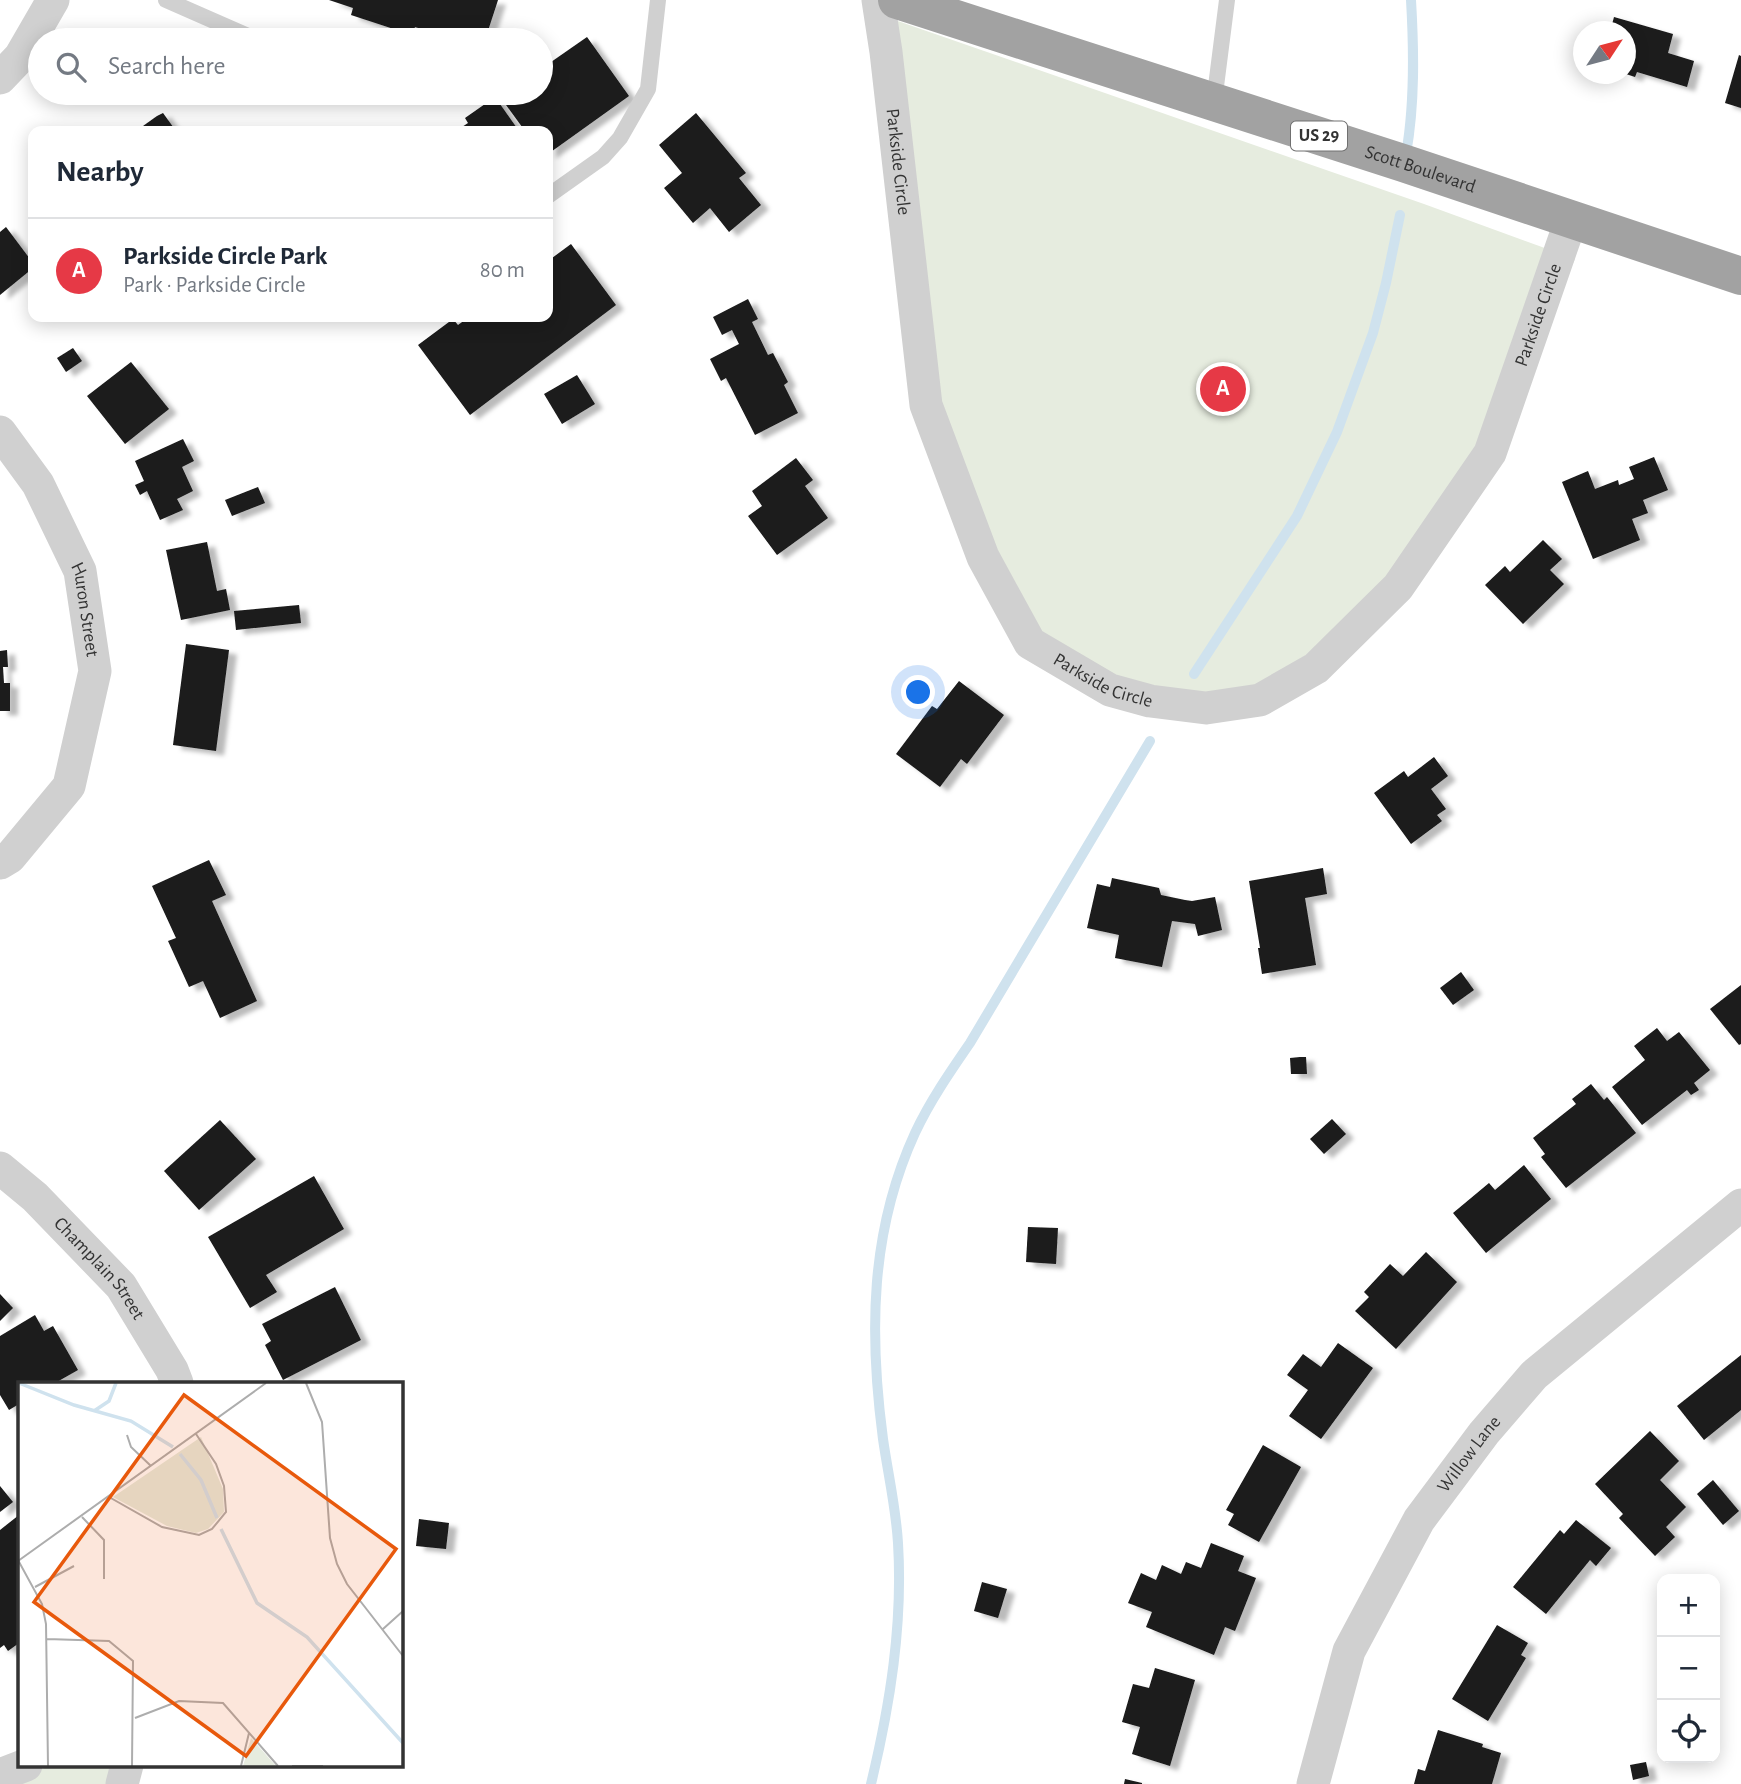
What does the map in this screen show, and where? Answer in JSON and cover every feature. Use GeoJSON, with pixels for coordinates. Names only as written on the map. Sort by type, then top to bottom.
{"type":"FeatureCollection","features":[{"type":"Feature","properties":{"kind":"highway","name":"Scott Boulevard"},"geometry":{"type":"LineString","coordinates":[[897,0],[1741,275]]}},
{"type":"Feature","properties":{"kind":"street"},"geometry":{"type":"LineString","coordinates":[[37,28],[54,0]]}},
{"type":"Feature","properties":{"kind":"street","name":"Parkside Circle"},"geometry":{"type":"LineString","coordinates":[[877,0],[886,52],[926,405],[983,557],[1030,643],[1110,690],[1150,701],[1206,708],[1260,700],[1315,668],[1398,587],[1490,453],[1571,220]]}},
{"type":"Feature","properties":{"kind":"street"},"geometry":{"type":"LineString","coordinates":[[0,78],[20,57],[28,44]]}},
{"type":"Feature","properties":{"kind":"street","name":"Huron Street"},"geometry":{"type":"LineString","coordinates":[[0,432],[38,484],[80,571],[95,671],[69,786],[10,856],[0,863]]}},
{"type":"Feature","properties":{"kind":"street","name":"Champlain Street"},"geometry":{"type":"LineString","coordinates":[[0,1168],[35,1197],[121,1286],[177,1382]]}},
{"type":"Feature","properties":{"kind":"street","name":"Willow Lane"},"geometry":{"type":"LineString","coordinates":[[1313,1784],[1349,1651],[1419,1520],[1485,1433],[1534,1376],[1741,1205]]}},
{"type":"Feature","properties":{"kind":"street"},"geometry":{"type":"LineString","coordinates":[[0,1775],[23,1766]]}},
{"type":"Feature","properties":{"kind":"street"},"geometry":{"type":"LineString","coordinates":[[122,1784],[127,1766]]}},
{"type":"Feature","properties":{"kind":"lane"},"geometry":{"type":"LineString","coordinates":[[166,0],[230,28]]}},
{"type":"Feature","properties":{"kind":"lane"},"geometry":{"type":"LineString","coordinates":[[553,192],[603,157],[626,128],[648,89],[658,0]]}},
{"type":"Feature","properties":{"kind":"lane"},"geometry":{"type":"LineString","coordinates":[[1214,102],[1227,0]]}},
{"type":"Feature","properties":{"kind":"shaded area"},"geometry":{"type":"Polygon","coordinates":[[[892,19],[1575,259],[1536,344],[1470,456],[1379,590],[1316,649],[1253,688],[1191,697],[1119,677],[1055,647],[1029,619],[991,548],[948,434],[924,336],[892,19]]]}},
{"type":"Feature","properties":{"kind":"shaded area"},"geometry":{"type":"Polygon","coordinates":[[[50,1766],[112,1766],[109,1784],[5,1784],[50,1766]]]}},
{"type":"Feature","properties":{"kind":"building"},"geometry":{"type":"Polygon","coordinates":[[[329,0],[498,0],[489,28],[391,28],[351,15],[353,8],[329,0]]]}},
{"type":"Feature","properties":{"kind":"building"},"geometry":{"type":"Polygon","coordinates":[[[1636,23],[1673,34],[1668,53],[1694,61],[1687,87],[1637,72],[1636,74],[1636,23]]]}},
{"type":"Feature","properties":{"kind":"building"},"geometry":{"type":"Polygon","coordinates":[[[587,37],[629,96],[553,150],[553,126],[521,126],[506,105],[553,105],[553,61],[587,37]]]}},
{"type":"Feature","properties":{"kind":"building"},"geometry":{"type":"Polygon","coordinates":[[[1739,55],[1741,56],[1741,108],[1725,103],[1739,55]]]}},
{"type":"Feature","properties":{"kind":"building"},"geometry":{"type":"Polygon","coordinates":[[[484,105],[501,105],[515,126],[464,126],[468,123],[465,118],[484,105]]]}},
{"type":"Feature","properties":{"kind":"building"},"geometry":{"type":"Polygon","coordinates":[[[163,113],[172,126],[143,126],[163,113]]]}},
{"type":"Feature","properties":{"kind":"building"},"geometry":{"type":"Polygon","coordinates":[[[696,113],[746,173],[739,178],[761,205],[729,232],[710,208],[693,223],[664,188],[682,173],[659,145],[696,113]]]}},
{"type":"Feature","properties":{"kind":"building"},"geometry":{"type":"Polygon","coordinates":[[[6,227],[28,256],[28,272],[0,295],[0,232],[6,227]]]}},
{"type":"Feature","properties":{"kind":"building"},"geometry":{"type":"Polygon","coordinates":[[[571,244],[616,305],[470,415],[418,345],[449,322],[458,325],[462,322],[553,322],[553,257],[571,244]]]}},
{"type":"Feature","properties":{"kind":"building"},"geometry":{"type":"Polygon","coordinates":[[[748,299],[758,319],[752,322],[768,355],[773,353],[788,382],[784,385],[798,413],[755,435],[726,378],[721,381],[710,359],[739,344],[732,330],[722,335],[713,317],[748,299]]]}},
{"type":"Feature","properties":{"kind":"building"},"geometry":{"type":"Polygon","coordinates":[[[73,348],[82,361],[66,372],[57,358],[73,348]]]}},
{"type":"Feature","properties":{"kind":"building"},"geometry":{"type":"Polygon","coordinates":[[[131,362],[169,409],[125,444],[87,396],[131,362]]]}},
{"type":"Feature","properties":{"kind":"building"},"geometry":{"type":"Polygon","coordinates":[[[577,375],[595,404],[562,424],[544,394],[577,375]]]}},
{"type":"Feature","properties":{"kind":"building"},"geometry":{"type":"Polygon","coordinates":[[[183,439],[194,461],[182,467],[193,491],[177,499],[183,510],[160,520],[147,491],[140,495],[135,485],[144,481],[135,461],[183,439]]]}},
{"type":"Feature","properties":{"kind":"building"},"geometry":{"type":"Polygon","coordinates":[[[1654,457],[1668,490],[1643,500],[1648,513],[1632,519],[1640,540],[1593,559],[1562,482],[1588,471],[1595,489],[1618,480],[1619,485],[1634,479],[1629,467],[1654,457]]]}},
{"type":"Feature","properties":{"kind":"building"},"geometry":{"type":"Polygon","coordinates":[[[796,458],[813,480],[805,486],[828,518],[777,555],[748,516],[762,506],[752,491],[796,458]]]}},
{"type":"Feature","properties":{"kind":"building"},"geometry":{"type":"Polygon","coordinates":[[[258,487],[265,503],[232,516],[225,500],[258,487]]]}},
{"type":"Feature","properties":{"kind":"building"},"geometry":{"type":"Polygon","coordinates":[[[1543,540],[1562,559],[1550,570],[1564,584],[1523,624],[1485,585],[1505,566],[1510,572],[1543,540]]]}},
{"type":"Feature","properties":{"kind":"building"},"geometry":{"type":"Polygon","coordinates":[[[207,542],[217,591],[226,589],[230,610],[181,620],[166,550],[207,542]]]}},
{"type":"Feature","properties":{"kind":"building"},"geometry":{"type":"Polygon","coordinates":[[[299,605],[301,623],[236,630],[234,611],[299,605]]]}},
{"type":"Feature","properties":{"kind":"building"},"geometry":{"type":"Polygon","coordinates":[[[186,644],[229,650],[216,751],[173,745],[186,644]]]}},
{"type":"Feature","properties":{"kind":"building"},"geometry":{"type":"Polygon","coordinates":[[[7,650],[8,667],[3,667],[4,683],[10,683],[10,711],[0,711],[0,651],[7,650]]]}},
{"type":"Feature","properties":{"kind":"building"},"geometry":{"type":"Polygon","coordinates":[[[959,681],[1004,715],[967,764],[961,759],[940,787],[896,754],[932,706],[937,709],[959,681]]]}},
{"type":"Feature","properties":{"kind":"building"},"geometry":{"type":"Polygon","coordinates":[[[1434,757],[1448,776],[1431,789],[1446,809],[1437,815],[1442,821],[1411,844],[1374,793],[1404,771],[1408,777],[1434,757]]]}},
{"type":"Feature","properties":{"kind":"building"},"geometry":{"type":"Polygon","coordinates":[[[209,860],[226,895],[212,901],[257,1001],[220,1018],[203,981],[189,987],[168,941],[176,938],[152,886],[209,860]]]}},
{"type":"Feature","properties":{"kind":"building"},"geometry":{"type":"Polygon","coordinates":[[[1323,868],[1327,894],[1305,898],[1316,965],[1262,974],[1249,881],[1323,868]]]}},
{"type":"Feature","properties":{"kind":"building"},"geometry":{"type":"Polygon","coordinates":[[[1112,878],[1159,888],[1161,895],[1185,900],[1215,897],[1222,930],[1198,936],[1195,924],[1172,921],[1162,967],[1115,958],[1119,935],[1087,928],[1097,884],[1110,887],[1112,878]]]}},
{"type":"Feature","properties":{"kind":"building"},"geometry":{"type":"Polygon","coordinates":[[[1461,972],[1474,990],[1453,1005],[1440,988],[1461,972]]]}},
{"type":"Feature","properties":{"kind":"building"},"geometry":{"type":"Polygon","coordinates":[[[1741,985],[1741,1044],[1739,1045],[1710,1009],[1741,985]]]}},
{"type":"Feature","properties":{"kind":"building"},"geometry":{"type":"Polygon","coordinates":[[[1657,1028],[1667,1041],[1679,1032],[1710,1070],[1694,1083],[1699,1090],[1691,1095],[1687,1090],[1642,1125],[1612,1087],[1645,1060],[1634,1046],[1657,1028]]]}},
{"type":"Feature","properties":{"kind":"building"},"geometry":{"type":"Polygon","coordinates":[[[1306,1057],[1307,1074],[1291,1074],[1290,1058],[1306,1057]]]}},
{"type":"Feature","properties":{"kind":"building"},"geometry":{"type":"Polygon","coordinates":[[[1591,1084],[1604,1100],[1607,1097],[1636,1133],[1566,1188],[1541,1157],[1545,1154],[1533,1138],[1576,1104],[1572,1099],[1591,1084]]]}},
{"type":"Feature","properties":{"kind":"building"},"geometry":{"type":"Polygon","coordinates":[[[1332,1119],[1346,1134],[1324,1154],[1310,1139],[1332,1119]]]}},
{"type":"Feature","properties":{"kind":"building"},"geometry":{"type":"Polygon","coordinates":[[[220,1120],[256,1159],[199,1210],[164,1171],[220,1120]]]}},
{"type":"Feature","properties":{"kind":"building"},"geometry":{"type":"Polygon","coordinates":[[[1524,1165],[1551,1199],[1486,1253],[1453,1213],[1489,1183],[1495,1190],[1524,1165]]]}},
{"type":"Feature","properties":{"kind":"building"},"geometry":{"type":"Polygon","coordinates":[[[314,1176],[344,1229],[266,1275],[277,1292],[250,1308],[208,1237],[314,1176]]]}},
{"type":"Feature","properties":{"kind":"building"},"geometry":{"type":"Polygon","coordinates":[[[1028,1227],[1058,1228],[1056,1264],[1026,1262],[1028,1227]]]}},
{"type":"Feature","properties":{"kind":"building"},"geometry":{"type":"Polygon","coordinates":[[[1426,1252],[1457,1282],[1396,1349],[1355,1311],[1369,1297],[1364,1292],[1390,1264],[1403,1276],[1426,1252]]]}},
{"type":"Feature","properties":{"kind":"building"},"geometry":{"type":"Polygon","coordinates":[[[335,1287],[361,1340],[283,1380],[265,1345],[271,1341],[262,1324],[335,1287]]]}},
{"type":"Feature","properties":{"kind":"building"},"geometry":{"type":"Polygon","coordinates":[[[0,1294],[13,1308],[0,1321],[0,1294]]]}},
{"type":"Feature","properties":{"kind":"building"},"geometry":{"type":"Polygon","coordinates":[[[35,1315],[44,1331],[53,1326],[78,1370],[57,1382],[18,1382],[18,1405],[9,1410],[0,1395],[0,1336],[35,1315]]]}},
{"type":"Feature","properties":{"kind":"building"},"geometry":{"type":"Polygon","coordinates":[[[1338,1343],[1373,1368],[1321,1439],[1289,1416],[1308,1390],[1287,1375],[1303,1354],[1321,1367],[1338,1343]]]}},
{"type":"Feature","properties":{"kind":"building"},"geometry":{"type":"Polygon","coordinates":[[[1741,1355],[1741,1410],[1704,1440],[1677,1406],[1741,1355]]]}},
{"type":"Feature","properties":{"kind":"building"},"geometry":{"type":"Polygon","coordinates":[[[1650,1431],[1679,1461],[1660,1480],[1686,1507],[1666,1527],[1675,1537],[1655,1556],[1619,1518],[1623,1514],[1595,1484],[1650,1431]]]}},
{"type":"Feature","properties":{"kind":"building"},"geometry":{"type":"Polygon","coordinates":[[[1263,1445],[1301,1467],[1259,1542],[1228,1525],[1234,1514],[1226,1510],[1263,1445]]]}},
{"type":"Feature","properties":{"kind":"building"},"geometry":{"type":"Polygon","coordinates":[[[1713,1480],[1739,1511],[1723,1525],[1697,1494],[1713,1480]]]}},
{"type":"Feature","properties":{"kind":"building"},"geometry":{"type":"Polygon","coordinates":[[[0,1486],[13,1502],[0,1512],[0,1486]]]}},
{"type":"Feature","properties":{"kind":"building"},"geometry":{"type":"Polygon","coordinates":[[[18,1516],[18,1644],[8,1651],[4,1645],[0,1648],[0,1530],[18,1516]]]}},
{"type":"Feature","properties":{"kind":"building"},"geometry":{"type":"Polygon","coordinates":[[[419,1519],[449,1523],[446,1549],[416,1546],[419,1519]]]}},
{"type":"Feature","properties":{"kind":"building"},"geometry":{"type":"Polygon","coordinates":[[[1576,1520],[1611,1548],[1596,1566],[1590,1560],[1546,1614],[1513,1587],[1560,1530],[1564,1534],[1576,1520]]]}},
{"type":"Feature","properties":{"kind":"building"},"geometry":{"type":"Polygon","coordinates":[[[1211,1543],[1244,1556],[1238,1571],[1256,1578],[1235,1631],[1225,1627],[1214,1655],[1146,1627],[1152,1612],[1128,1603],[1141,1573],[1156,1580],[1162,1565],[1181,1574],[1186,1562],[1201,1568],[1211,1543]]]}},
{"type":"Feature","properties":{"kind":"building"},"geometry":{"type":"Polygon","coordinates":[[[982,1582],[1007,1589],[998,1618],[974,1611],[982,1582]]]}},
{"type":"Feature","properties":{"kind":"building"},"geometry":{"type":"Polygon","coordinates":[[[1497,1625],[1528,1643],[1521,1655],[1526,1658],[1488,1721],[1452,1699],[1497,1625]]]}},
{"type":"Feature","properties":{"kind":"building"},"geometry":{"type":"Polygon","coordinates":[[[1155,1668],[1195,1680],[1170,1766],[1132,1754],[1140,1727],[1122,1722],[1133,1684],[1149,1688],[1155,1668]]]}},
{"type":"Feature","properties":{"kind":"building"},"geometry":{"type":"Polygon","coordinates":[[[1438,1730],[1483,1744],[1482,1747],[1501,1753],[1492,1784],[1414,1784],[1418,1769],[1425,1771],[1438,1730]]]}},
{"type":"Feature","properties":{"kind":"building"},"geometry":{"type":"Polygon","coordinates":[[[1646,1762],[1649,1776],[1633,1780],[1630,1765],[1646,1762]]]}},
{"type":"Feature","properties":{"kind":"building"},"geometry":{"type":"Polygon","coordinates":[[[1125,1779],[1142,1783],[1142,1784],[1124,1784],[1125,1779]]]}},
{"type":"Feature","properties":{"kind":"waterway"},"geometry":{"type":"LineString","coordinates":[[1406,154],[1413,77],[1411,0]]}},
{"type":"Feature","properties":{"kind":"waterway"},"geometry":{"type":"LineString","coordinates":[[1194,674],[1297,516],[1337,432],[1373,333],[1400,215]]}},
{"type":"Feature","properties":{"kind":"waterway"},"geometry":{"type":"LineString","coordinates":[[871,1784],[894,1665],[899,1604],[897,1530],[883,1439],[875,1321],[881,1245],[889,1207],[900,1170],[927,1110],[970,1043],[1150,741]]}},
{"type":"Feature","properties":{"kind":"place","name":"Parkside Circle Park"},"geometry":{"type":"Point","coordinates":[1223,389]}}]}
